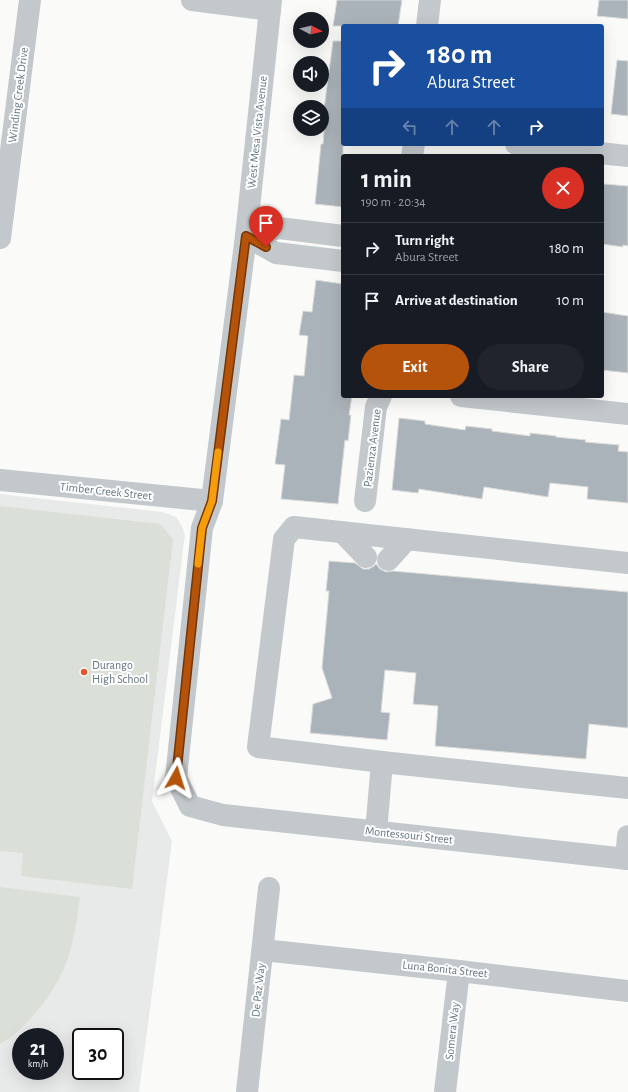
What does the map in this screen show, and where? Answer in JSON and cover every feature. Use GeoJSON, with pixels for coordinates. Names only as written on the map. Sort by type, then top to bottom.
{"type":"FeatureCollection","features":[{"type":"Feature","properties":{"kind":"street","name":"Winding Creek Drive"},"geometry":{"type":"LineString","coordinates":[[0,238],[30,0]]}},
{"type":"Feature","properties":{"kind":"street"},"geometry":{"type":"LineString","coordinates":[[192,0],[271,5]]}},
{"type":"Feature","properties":{"kind":"street"},"geometry":{"type":"LineString","coordinates":[[427,24],[430,0]]}},
{"type":"Feature","properties":{"kind":"street","name":"West Mesa Vista Avenue"},"geometry":{"type":"LineString","coordinates":[[190,806],[176,778],[202,528],[212,501],[246,236],[271,5]]}},
{"type":"Feature","properties":{"kind":"street"},"geometry":{"type":"LineString","coordinates":[[535,146],[628,156]]}},
{"type":"Feature","properties":{"kind":"street"},"geometry":{"type":"LineString","coordinates":[[246,236],[279,228],[341,236]]}},
{"type":"Feature","properties":{"kind":"street"},"geometry":{"type":"LineString","coordinates":[[246,236],[276,253],[341,261]]}},
{"type":"Feature","properties":{"kind":"street","name":"Pazienza Avenue"},"geometry":{"type":"LineString","coordinates":[[365,501],[376,407],[380,398]]}},
{"type":"Feature","properties":{"kind":"street"},"geometry":{"type":"LineString","coordinates":[[480,398],[628,414]]}},
{"type":"Feature","properties":{"kind":"street","name":"Timber Creek Street"},"geometry":{"type":"LineString","coordinates":[[0,480],[212,501]]}},
{"type":"Feature","properties":{"kind":"street"},"geometry":{"type":"LineString","coordinates":[[628,563],[294,527],[284,539],[258,747],[382,762],[628,788]]}},
{"type":"Feature","properties":{"kind":"street"},"geometry":{"type":"LineString","coordinates":[[342,532],[366,557]]}},
{"type":"Feature","properties":{"kind":"street"},"geometry":{"type":"LineString","coordinates":[[388,560],[407,539]]}},
{"type":"Feature","properties":{"kind":"street"},"geometry":{"type":"LineString","coordinates":[[376,832],[382,762]]}},
{"type":"Feature","properties":{"kind":"street","name":"Montessouri Street"},"geometry":{"type":"LineString","coordinates":[[190,806],[223,815],[627,859]]}},
{"type":"Feature","properties":{"kind":"street"},"geometry":{"type":"LineString","coordinates":[[627,859],[628,836]]}},
{"type":"Feature","properties":{"kind":"street","name":"De Paz Way"},"geometry":{"type":"LineString","coordinates":[[247,1092],[269,888]]}},
{"type":"Feature","properties":{"kind":"street","name":"Luna Bonita Street"},"geometry":{"type":"LineString","coordinates":[[262,950],[459,970],[628,991]]}},
{"type":"Feature","properties":{"kind":"street","name":"Somera Way"},"geometry":{"type":"LineString","coordinates":[[445,1092],[459,970]]}},
{"type":"Feature","properties":{"kind":"shaded area","name":"Durango High School"},"geometry":{"type":"Polygon","coordinates":[[[0,494],[162,512],[176,517],[185,536],[152,801],[172,841],[139,1092],[0,1092],[0,494]]]}},
{"type":"Feature","properties":{"kind":"shaded area"},"geometry":{"type":"Polygon","coordinates":[[[0,506],[160,524],[173,539],[132,889],[21,876],[23,853],[0,851],[0,506]]]}},
{"type":"Feature","properties":{"kind":"shaded area"},"geometry":{"type":"Polygon","coordinates":[[[0,887],[80,897],[71,948],[55,986],[34,1015],[21,1028],[12,1028],[12,1036],[0,1044],[0,887]]]}},
{"type":"Feature","properties":{"kind":"building"},"geometry":{"type":"Polygon","coordinates":[[[337,0],[402,0],[398,24],[341,24],[341,26],[333,26],[337,0]]]}},
{"type":"Feature","properties":{"kind":"building"},"geometry":{"type":"Polygon","coordinates":[[[599,0],[628,0],[628,19],[597,16],[599,0]]]}},
{"type":"Feature","properties":{"kind":"building"},"geometry":{"type":"Polygon","coordinates":[[[333,41],[341,41],[341,146],[343,146],[343,154],[341,154],[341,207],[315,204],[321,144],[323,144],[324,136],[329,136],[329,100],[325,100],[326,92],[329,92],[329,71],[333,41]]]}},
{"type":"Feature","properties":{"kind":"building"},"geometry":{"type":"Polygon","coordinates":[[[617,60],[628,61],[628,116],[611,114],[617,60]]]}},
{"type":"Feature","properties":{"kind":"building"},"geometry":{"type":"Polygon","coordinates":[[[604,184],[628,186],[628,246],[623,245],[623,247],[604,244],[604,184]]]}},
{"type":"Feature","properties":{"kind":"building"},"geometry":{"type":"Polygon","coordinates":[[[316,280],[341,284],[341,398],[352,398],[349,415],[351,415],[348,441],[345,440],[338,504],[281,499],[285,465],[275,464],[281,419],[289,420],[294,375],[304,376],[308,336],[299,335],[303,311],[312,312],[316,280]]]}},
{"type":"Feature","properties":{"kind":"building"},"geometry":{"type":"Polygon","coordinates":[[[604,312],[628,316],[628,373],[604,370],[604,312]]]}},
{"type":"Feature","properties":{"kind":"building"},"geometry":{"type":"Polygon","coordinates":[[[399,418],[425,421],[425,424],[465,430],[466,426],[530,436],[530,433],[586,440],[585,442],[619,445],[618,451],[628,452],[628,503],[587,499],[588,487],[550,483],[548,497],[484,487],[482,499],[419,489],[418,493],[392,490],[399,418]]]}},
{"type":"Feature","properties":{"kind":"building"},"geometry":{"type":"Polygon","coordinates":[[[329,561],[355,563],[363,569],[369,569],[376,564],[380,569],[386,572],[393,571],[628,592],[628,728],[589,724],[586,759],[435,746],[438,706],[413,704],[416,673],[385,670],[381,712],[390,713],[387,740],[310,733],[313,704],[332,698],[322,668],[329,591],[326,591],[329,561]]]}},
{"type":"Feature","properties":{"kind":"slow traffic"},"geometry":{"type":"LineString","coordinates":[[198,564],[202,528],[212,501],[218,452]]}},
{"type":"Feature","properties":{"kind":"place","name":"Durango High School"},"geometry":{"type":"Point","coordinates":[84,672]}},
{"type":"Feature","properties":{"kind":"route"},"geometry":{"type":"LineString","coordinates":[[176,778],[202,528],[212,501],[246,236],[266,247]]}}]}
